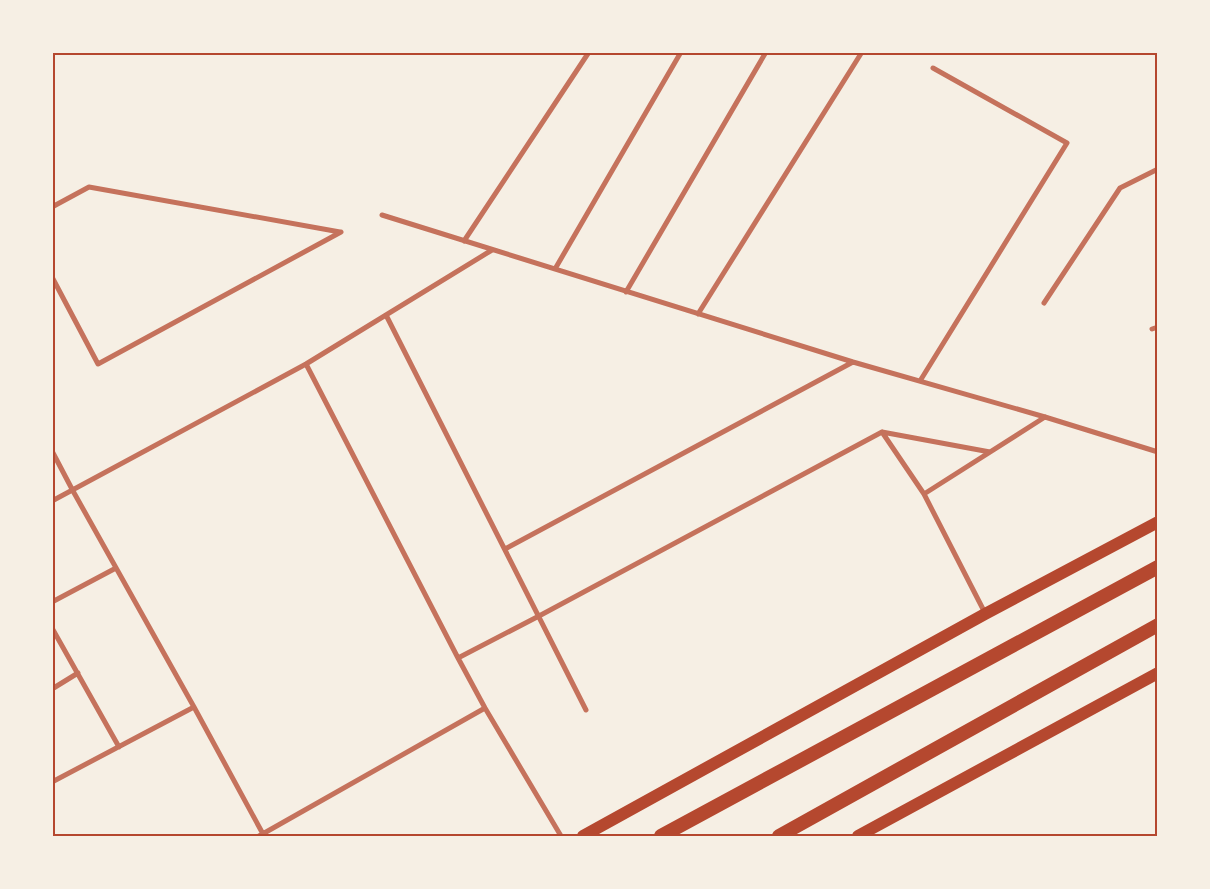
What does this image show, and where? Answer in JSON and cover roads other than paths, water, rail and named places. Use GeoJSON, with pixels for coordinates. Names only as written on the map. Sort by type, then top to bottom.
{"type":"FeatureCollection","features":[{"type":"Feature","properties":{"kind":"highway"},"geometry":{"type":"LineString","coordinates":[[661,836],[1158,567]]}},
{"type":"Feature","properties":{"kind":"highway"},"geometry":{"type":"LineString","coordinates":[[779,836],[1158,625]]}},
{"type":"Feature","properties":{"kind":"main road"},"geometry":{"type":"LineString","coordinates":[[583,836],[985,614],[1158,522]]}},
{"type":"Feature","properties":{"kind":"main road"},"geometry":{"type":"LineString","coordinates":[[858,836],[1158,673]]}},
{"type":"Feature","properties":{"kind":"street"},"geometry":{"type":"LineString","coordinates":[[464,241],[589,52]]}},
{"type":"Feature","properties":{"kind":"street"},"geometry":{"type":"LineString","coordinates":[[555,269],[681,52]]}},
{"type":"Feature","properties":{"kind":"street"},"geometry":{"type":"LineString","coordinates":[[626,292],[766,52]]}},
{"type":"Feature","properties":{"kind":"street"},"geometry":{"type":"LineString","coordinates":[[698,314],[862,52]]}},
{"type":"Feature","properties":{"kind":"street"},"geometry":{"type":"LineString","coordinates":[[920,381],[1066,143],[933,68]]}},
{"type":"Feature","properties":{"kind":"street"},"geometry":{"type":"LineString","coordinates":[[1044,303],[1120,188],[1158,169]]}},
{"type":"Feature","properties":{"kind":"street"},"geometry":{"type":"LineString","coordinates":[[52,207],[89,187],[341,232],[98,364],[52,277]]}},
{"type":"Feature","properties":{"kind":"street"},"geometry":{"type":"LineString","coordinates":[[382,215],[853,362],[1045,417],[1158,452]]}},
{"type":"Feature","properties":{"kind":"street"},"geometry":{"type":"LineString","coordinates":[[52,501],[306,364],[492,250]]}},
{"type":"Feature","properties":{"kind":"street"},"geometry":{"type":"LineString","coordinates":[[386,314],[586,710]]}},
{"type":"Feature","properties":{"kind":"street"},"geometry":{"type":"LineString","coordinates":[[505,549],[853,362]]}},
{"type":"Feature","properties":{"kind":"street"},"geometry":{"type":"LineString","coordinates":[[306,364],[485,708],[561,836]]}},
{"type":"Feature","properties":{"kind":"street"},"geometry":{"type":"LineString","coordinates":[[924,494],[1045,417]]}},
{"type":"Feature","properties":{"kind":"street"},"geometry":{"type":"LineString","coordinates":[[458,658],[882,432],[990,452]]}},
{"type":"Feature","properties":{"kind":"street"},"geometry":{"type":"LineString","coordinates":[[882,432],[924,494],[985,614]]}},
{"type":"Feature","properties":{"kind":"street"},"geometry":{"type":"LineString","coordinates":[[52,450],[194,707],[261,835],[485,708]]}},
{"type":"Feature","properties":{"kind":"street"},"geometry":{"type":"LineString","coordinates":[[52,602],[116,568]]}},
{"type":"Feature","properties":{"kind":"street"},"geometry":{"type":"LineString","coordinates":[[52,628],[119,747]]}},
{"type":"Feature","properties":{"kind":"street"},"geometry":{"type":"LineString","coordinates":[[52,689],[78,673]]}},
{"type":"Feature","properties":{"kind":"street"},"geometry":{"type":"LineString","coordinates":[[52,782],[194,707]]}}]}
